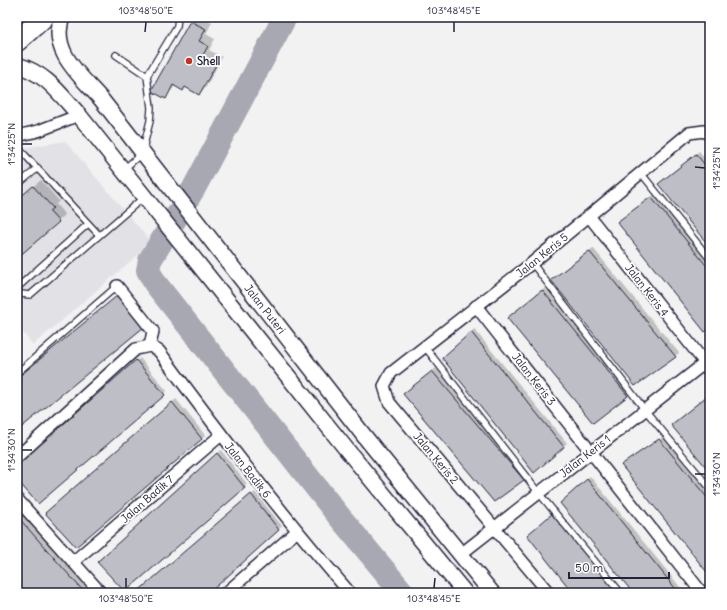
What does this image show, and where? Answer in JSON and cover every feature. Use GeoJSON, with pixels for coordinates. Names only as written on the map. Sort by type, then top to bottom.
{"type":"FeatureCollection","features":[{"type":"Feature","properties":{"kind":"highway"},"geometry":{"type":"LineString","coordinates":[[17,42],[44,17]]}},
{"type":"Feature","properties":{"kind":"main road","name":"Jalan Puteri"},"geometry":{"type":"LineString","coordinates":[[62,17],[59,24],[60,39],[66,59],[101,99],[365,436],[492,593]]}},
{"type":"Feature","properties":{"kind":"main road"},"geometry":{"type":"LineString","coordinates":[[17,65],[33,70],[46,79],[79,115],[347,450],[465,593]]}},
{"type":"Feature","properties":{"kind":"main road"},"geometry":{"type":"LineString","coordinates":[[347,450],[365,436]]}},
{"type":"Feature","properties":{"kind":"street"},"geometry":{"type":"LineString","coordinates":[[17,136],[38,131],[79,115]]}},
{"type":"Feature","properties":{"kind":"street","name":"Jalan Keris 5"},"geometry":{"type":"LineString","coordinates":[[384,386],[391,373],[532,263],[689,133],[707,133]]}},
{"type":"Feature","properties":{"kind":"street","name":"Jalan Keris 4"},"geometry":{"type":"LineString","coordinates":[[589,216],[708,361]]}},
{"type":"Feature","properties":{"kind":"street"},"geometry":{"type":"LineString","coordinates":[[17,457],[136,348],[150,346],[152,331],[117,286]]}},
{"type":"Feature","properties":{"kind":"street","name":"Jalan Keris 3"},"geometry":{"type":"LineString","coordinates":[[476,306],[702,593]]}},
{"type":"Feature","properties":{"kind":"street","name":"Jalan Badik 6"},"geometry":{"type":"LineString","coordinates":[[150,346],[159,351],[221,435],[296,532],[350,593]]}},
{"type":"Feature","properties":{"kind":"street","name":"Jalan Keris 1"},"geometry":{"type":"LineString","coordinates":[[461,554],[538,492],[708,361]]}},
{"type":"Feature","properties":{"kind":"street","name":"Jalan Keris 2"},"geometry":{"type":"LineString","coordinates":[[384,386],[388,402],[495,527],[549,593]]}},
{"type":"Feature","properties":{"kind":"street","name":"Jalan Badik 7"},"geometry":{"type":"LineString","coordinates":[[73,562],[221,435]]}},
{"type":"Feature","properties":{"kind":"street"},"geometry":{"type":"LineString","coordinates":[[17,499],[101,593]]}},
{"type":"Feature","properties":{"kind":"street"},"geometry":{"type":"LineString","coordinates":[[226,593],[296,532]]}},
{"type":"Feature","properties":{"kind":"lane"},"geometry":{"type":"LineString","coordinates":[[123,170],[142,153],[150,121],[151,108],[147,76],[177,26],[178,17]]}},
{"type":"Feature","properties":{"kind":"lane"},"geometry":{"type":"LineString","coordinates":[[116,55],[147,76]]}},
{"type":"Feature","properties":{"kind":"lane"},"geometry":{"type":"LineString","coordinates":[[17,151],[21,151],[38,168],[99,235]]}},
{"type":"Feature","properties":{"kind":"lane"},"geometry":{"type":"LineString","coordinates":[[17,185],[38,168]]}},
{"type":"Feature","properties":{"kind":"lane"},"geometry":{"type":"LineString","coordinates":[[641,173],[710,259]]}},
{"type":"Feature","properties":{"kind":"lane"},"geometry":{"type":"LineString","coordinates":[[88,224],[17,290],[21,294],[30,295],[99,235],[148,202]]}},
{"type":"Feature","properties":{"kind":"lane"},"geometry":{"type":"LineString","coordinates":[[532,263],[645,410],[710,488]]}},
{"type":"Feature","properties":{"kind":"lane"},"geometry":{"type":"LineString","coordinates":[[17,373],[117,286]]}},
{"type":"Feature","properties":{"kind":"lane"},"geometry":{"type":"LineString","coordinates":[[425,347],[538,492],[621,593]]}},
{"type":"Feature","properties":{"kind":"shaded area"},"geometry":{"type":"Polygon","coordinates":[[[65,141],[152,243],[33,345],[17,325],[17,149],[65,141]]]}},
{"type":"Feature","properties":{"kind":"building","name":"Shell"},"geometry":{"type":"Polygon","coordinates":[[[190,21],[206,29],[199,41],[208,46],[202,57],[216,65],[199,95],[185,87],[183,91],[173,85],[166,99],[151,91],[190,21]]]}},
{"type":"Feature","properties":{"kind":"building"},"geometry":{"type":"Polygon","coordinates":[[[696,154],[710,171],[710,247],[658,184],[696,154]]]}},
{"type":"Feature","properties":{"kind":"building"},"geometry":{"type":"Polygon","coordinates":[[[33,186],[53,208],[49,211],[59,222],[17,258],[17,200],[33,186]]]}},
{"type":"Feature","properties":{"kind":"building"},"geometry":{"type":"Polygon","coordinates":[[[651,197],[710,270],[710,328],[705,332],[617,222],[651,197]]]}},
{"type":"Feature","properties":{"kind":"building"},"geometry":{"type":"Polygon","coordinates":[[[589,251],[676,357],[635,386],[551,280],[589,251]]]}},
{"type":"Feature","properties":{"kind":"building"},"geometry":{"type":"Polygon","coordinates":[[[542,290],[628,396],[593,423],[507,318],[542,290]]]}},
{"type":"Feature","properties":{"kind":"building"},"geometry":{"type":"Polygon","coordinates":[[[118,295],[144,327],[17,431],[17,378],[118,295]]]}},
{"type":"Feature","properties":{"kind":"building"},"geometry":{"type":"Polygon","coordinates":[[[471,332],[564,447],[534,473],[442,358],[471,332]]]}},
{"type":"Feature","properties":{"kind":"building"},"geometry":{"type":"Polygon","coordinates":[[[136,360],[165,395],[38,504],[17,480],[17,465],[136,360]]]}},
{"type":"Feature","properties":{"kind":"building"},"geometry":{"type":"Polygon","coordinates":[[[432,371],[524,480],[494,502],[403,394],[432,371]]]}},
{"type":"Feature","properties":{"kind":"building"},"geometry":{"type":"Polygon","coordinates":[[[707,396],[710,400],[710,472],[671,425],[707,396]]]}},
{"type":"Feature","properties":{"kind":"building"},"geometry":{"type":"Polygon","coordinates":[[[172,402],[202,439],[76,547],[45,513],[172,402]]]}},
{"type":"Feature","properties":{"kind":"building"},"geometry":{"type":"Polygon","coordinates":[[[659,439],[710,501],[710,576],[621,465],[659,439]]]}},
{"type":"Feature","properties":{"kind":"building"},"geometry":{"type":"Polygon","coordinates":[[[217,453],[245,488],[125,592],[97,562],[217,453]]]}},
{"type":"Feature","properties":{"kind":"building"},"geometry":{"type":"Polygon","coordinates":[[[587,479],[679,593],[633,593],[560,503],[587,479]]]}},
{"type":"Feature","properties":{"kind":"building"},"geometry":{"type":"Polygon","coordinates":[[[251,494],[279,530],[209,593],[136,593],[251,494]]]}},
{"type":"Feature","properties":{"kind":"building"},"geometry":{"type":"Polygon","coordinates":[[[553,513],[618,593],[573,593],[527,535],[553,513]]]}},
{"type":"Feature","properties":{"kind":"building"},"geometry":{"type":"Polygon","coordinates":[[[17,516],[85,593],[25,593],[17,585],[17,516]]]}},
{"type":"Feature","properties":{"kind":"waterway"},"geometry":{"type":"LineString","coordinates":[[285,17],[194,188],[150,260],[148,270],[155,283],[338,515],[403,593]]}},
{"type":"Feature","properties":{"kind":"place","name":"Shell"},"geometry":{"type":"Point","coordinates":[189,61]}}]}
